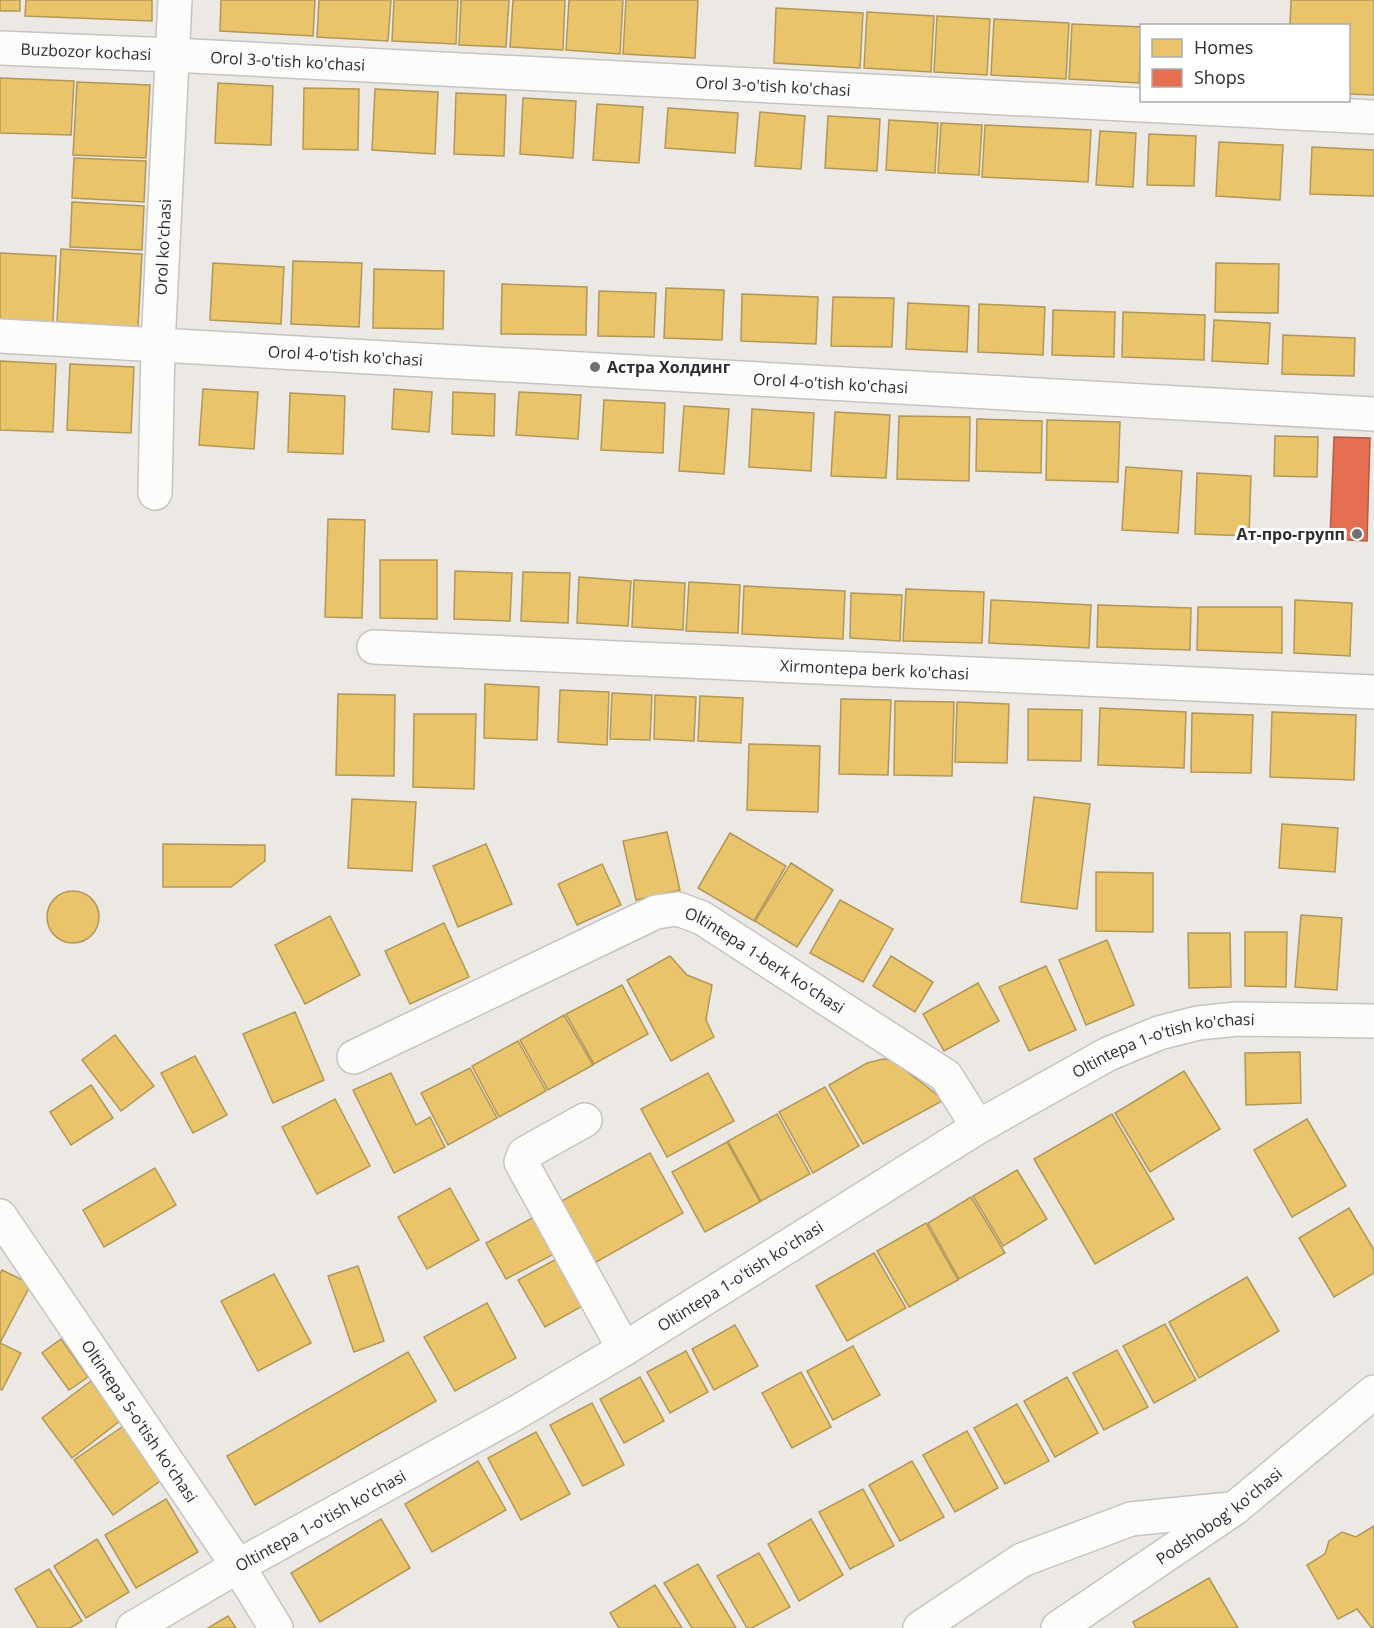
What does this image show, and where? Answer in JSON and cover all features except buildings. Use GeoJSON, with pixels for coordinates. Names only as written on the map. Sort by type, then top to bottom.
{"type":"FeatureCollection","features":[{"type":"Feature","properties":{"kind":"street","name":"Orol ko'chasi"},"geometry":{"type":"LineString","coordinates":[[155,493],[158,345],[175,0]]}},
{"type":"Feature","properties":{"kind":"street","name":"Buzbozor kochasi"},"geometry":{"type":"LineString","coordinates":[[0,48],[172,55]]}},
{"type":"Feature","properties":{"kind":"street","name":"Orol 3-o'tish ko'chasi"},"geometry":{"type":"LineString","coordinates":[[172,55],[1374,117]]}},
{"type":"Feature","properties":{"kind":"street","name":"Orol 4-o'tish ko'chasi"},"geometry":{"type":"LineString","coordinates":[[0,336],[1374,414]]}},
{"type":"Feature","properties":{"kind":"street","name":"Xirmontepa berk ko'chasi"},"geometry":{"type":"LineString","coordinates":[[374,647],[1374,692]]}},
{"type":"Feature","properties":{"kind":"street","name":"Oltintepa 1-berk ko'chasi"},"geometry":{"type":"LineString","coordinates":[[354,1057],[656,912],[678,909],[702,918],[945,1076],[978,1127]]}},
{"type":"Feature","properties":{"kind":"street","name":"Oltintepa 1-o'tish ko'chasi"},"geometry":{"type":"LineString","coordinates":[[133,1628],[238,1566],[514,1414],[624,1349],[978,1127],[1108,1054],[1159,1033],[1198,1023],[1237,1019],[1374,1022]]}},
{"type":"Feature","properties":{"kind":"street"},"geometry":{"type":"LineString","coordinates":[[585,1120],[525,1154],[521,1162],[624,1349]]}},
{"type":"Feature","properties":{"kind":"street","name":"Oltintepa 5-o'tish ko'chasi"},"geometry":{"type":"LineString","coordinates":[[4,1235],[238,1566],[276,1628]]}},
{"type":"Feature","properties":{"kind":"street","name":"Podshobog' ko'chasi"},"geometry":{"type":"LineString","coordinates":[[1058,1628],[1235,1508],[1374,1392]]}},
{"type":"Feature","properties":{"kind":"street"},"geometry":{"type":"LineString","coordinates":[[920,1628],[1022,1560],[1131,1519],[1235,1508]]}},
{"type":"Feature","properties":{"kind":"place","name":"Астра Холдинг"},"geometry":{"type":"Point","coordinates":[595,367]}},
{"type":"Feature","properties":{"kind":"place","name":"Ат-про-групп"},"geometry":{"type":"Point","coordinates":[1357,534]}}]}
